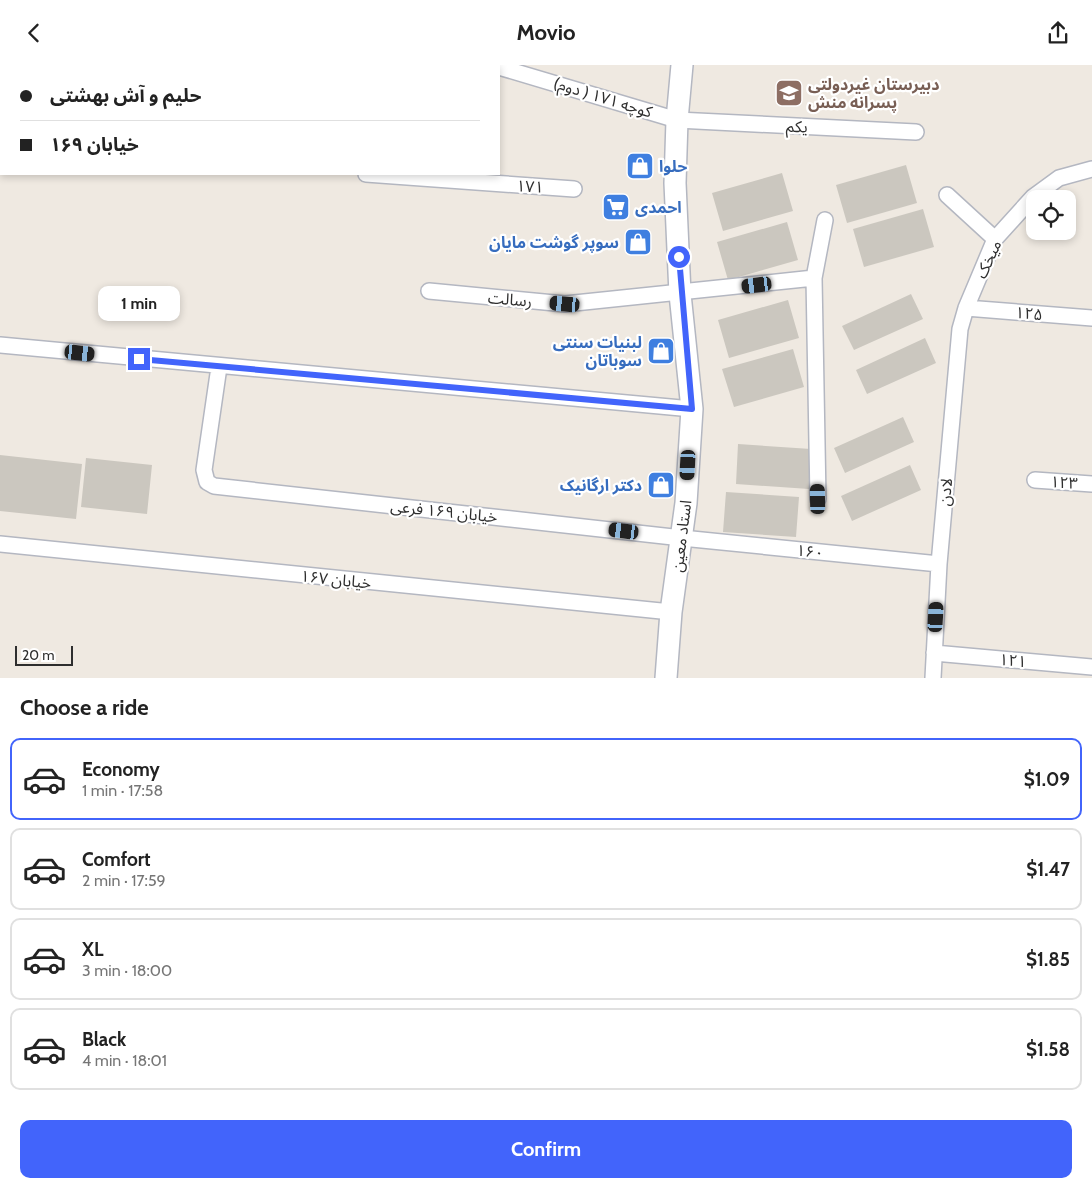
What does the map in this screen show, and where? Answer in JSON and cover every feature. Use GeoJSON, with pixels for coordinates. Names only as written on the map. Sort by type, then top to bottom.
{"type":"FeatureCollection","features":[{"type":"Feature","properties":{"kind":"main road","name":"استاد معین"},"geometry":{"type":"LineString","coordinates":[[666,678],[671,612],[682,538],[692,409],[680,294],[675,183],[677,119],[682,65]]}},
{"type":"Feature","properties":{"kind":"street","name":"کوچه ۱۷۱ ( دوم)"},"geometry":{"type":"LineString","coordinates":[[500,67],[677,119]]}},
{"type":"Feature","properties":{"kind":"street","name":"یکم"},"geometry":{"type":"LineString","coordinates":[[677,119],[916,132]]}},
{"type":"Feature","properties":{"kind":"street","name":"میخک"},"geometry":{"type":"LineString","coordinates":[[966,308],[994,239],[1033,197],[1059,178],[1092,169]]}},
{"type":"Feature","properties":{"kind":"street","name":"۱۷۱"},"geometry":{"type":"LineString","coordinates":[[380,175],[574,189]]}},
{"type":"Feature","properties":{"kind":"street"},"geometry":{"type":"LineString","coordinates":[[947,195],[994,239]]}},
{"type":"Feature","properties":{"kind":"street"},"geometry":{"type":"LineString","coordinates":[[818,499],[814,278],[825,220]]}},
{"type":"Feature","properties":{"kind":"street","name":"رسالت"},"geometry":{"type":"LineString","coordinates":[[429,291],[565,304],[680,294],[814,278]]}},
{"type":"Feature","properties":{"kind":"street","name":"۱۲۵"},"geometry":{"type":"LineString","coordinates":[[966,308],[1092,319]]}},
{"type":"Feature","properties":{"kind":"street","name":"لادن"},"geometry":{"type":"LineString","coordinates":[[933,678],[938,564],[960,329],[966,308]]}},
{"type":"Feature","properties":{"kind":"street"},"geometry":{"type":"LineString","coordinates":[[0,345],[219,367],[692,409]]}},
{"type":"Feature","properties":{"kind":"street","name":"خیابان ۱۶۹ فرعی"},"geometry":{"type":"LineString","coordinates":[[219,367],[204,470],[207,482],[214,486],[682,538]]}},
{"type":"Feature","properties":{"kind":"street","name":"۱۲۳"},"geometry":{"type":"LineString","coordinates":[[1035,480],[1092,484]]}},
{"type":"Feature","properties":{"kind":"street","name":"۱۶۰"},"geometry":{"type":"LineString","coordinates":[[682,538],[938,564]]}},
{"type":"Feature","properties":{"kind":"street","name":"خیابان ۱۶۷"},"geometry":{"type":"LineString","coordinates":[[0,544],[671,612]]}},
{"type":"Feature","properties":{"kind":"street","name":"۱۲۱"},"geometry":{"type":"LineString","coordinates":[[934,653],[1092,667]]}},
{"type":"Feature","properties":{"kind":"building"},"geometry":{"type":"Polygon","coordinates":[[[906,165],[917,203],[847,223],[836,185],[906,165]]]}},
{"type":"Feature","properties":{"kind":"building"},"geometry":{"type":"Polygon","coordinates":[[[782,173],[793,211],[723,231],[712,193],[782,173]]]}},
{"type":"Feature","properties":{"kind":"building"},"geometry":{"type":"Polygon","coordinates":[[[923,209],[934,247],[864,267],[853,229],[923,209]]]}},
{"type":"Feature","properties":{"kind":"building"},"geometry":{"type":"Polygon","coordinates":[[[787,222],[798,260],[728,280],[717,242],[787,222]]]}},
{"type":"Feature","properties":{"kind":"building"},"geometry":{"type":"Polygon","coordinates":[[[911,294],[923,319],[854,350],[842,326],[911,294]]]}},
{"type":"Feature","properties":{"kind":"building"},"geometry":{"type":"Polygon","coordinates":[[[788,300],[799,338],[729,358],[718,320],[788,300]]]}},
{"type":"Feature","properties":{"kind":"building"},"geometry":{"type":"Polygon","coordinates":[[[925,338],[936,363],[867,394],[856,370],[925,338]]]}},
{"type":"Feature","properties":{"kind":"building"},"geometry":{"type":"Polygon","coordinates":[[[793,349],[804,387],[734,407],[722,369],[793,349]]]}},
{"type":"Feature","properties":{"kind":"building"},"geometry":{"type":"Polygon","coordinates":[[[903,417],[914,442],[845,473],[834,448],[903,417]]]}},
{"type":"Feature","properties":{"kind":"building"},"geometry":{"type":"Polygon","coordinates":[[[738,444],[811,449],[809,489],[736,484],[738,444]]]}},
{"type":"Feature","properties":{"kind":"building"},"geometry":{"type":"Polygon","coordinates":[[[0,455],[82,464],[76,519],[0,511],[0,455]]]}},
{"type":"Feature","properties":{"kind":"building"},"geometry":{"type":"Polygon","coordinates":[[[86,458],[152,465],[147,514],[81,507],[86,458]]]}},
{"type":"Feature","properties":{"kind":"building"},"geometry":{"type":"Polygon","coordinates":[[[910,465],[921,490],[852,521],[841,496],[910,465]]]}},
{"type":"Feature","properties":{"kind":"building"},"geometry":{"type":"Polygon","coordinates":[[[726,492],[799,497],[796,537],[723,532],[726,492]]]}},
{"type":"Feature","properties":{"kind":"place","name":"دبیرستان غیردولتی پسرانه منش"},"geometry":{"type":"Point","coordinates":[789,93]}},
{"type":"Feature","properties":{"kind":"place","name":"حلوا"},"geometry":{"type":"Point","coordinates":[640,166]}},
{"type":"Feature","properties":{"kind":"place","name":"احمدی"},"geometry":{"type":"Point","coordinates":[616,207]}},
{"type":"Feature","properties":{"kind":"place","name":"سوپر گوشت مایان"},"geometry":{"type":"Point","coordinates":[638,242]}},
{"type":"Feature","properties":{"kind":"place","name":"لبنیات سنتی سوباتان"},"geometry":{"type":"Point","coordinates":[661,351]}},
{"type":"Feature","properties":{"kind":"place","name":"دکتر ارگانیک"},"geometry":{"type":"Point","coordinates":[661,485]}},
{"type":"Feature","properties":{"kind":"route"},"geometry":{"type":"LineString","coordinates":[[139,359],[692,409],[680,294],[679,257]]}}]}
